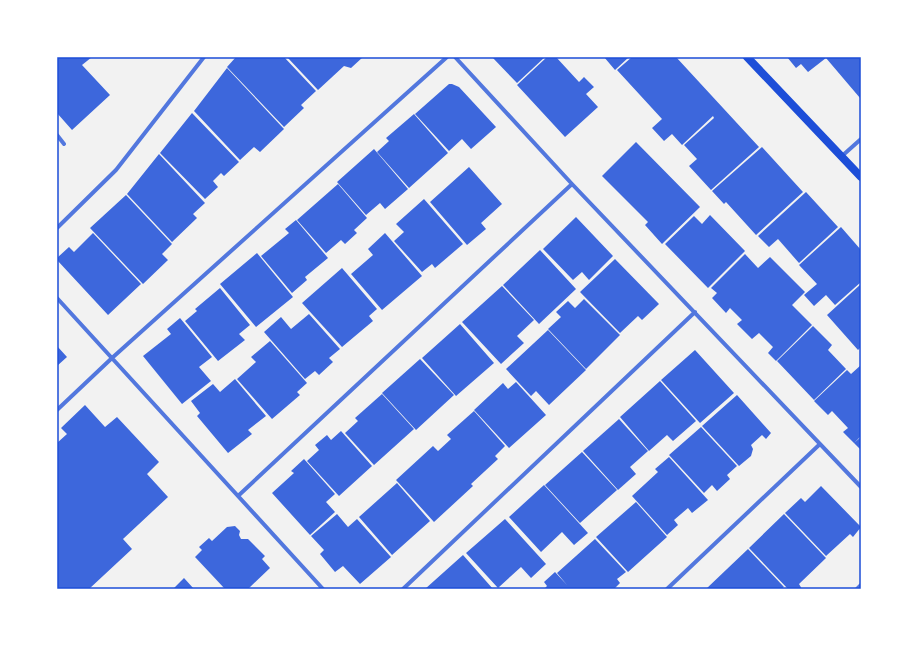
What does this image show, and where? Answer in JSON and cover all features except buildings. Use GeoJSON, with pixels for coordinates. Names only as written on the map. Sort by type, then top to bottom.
{"type":"FeatureCollection","features":[{"type":"Feature","properties":{"kind":"main road"},"geometry":{"type":"LineString","coordinates":[[748,57],[861,177]]}},
{"type":"Feature","properties":{"kind":"street"},"geometry":{"type":"LineString","coordinates":[[57,228],[116,170],[204,57]]}},
{"type":"Feature","properties":{"kind":"street"},"geometry":{"type":"LineString","coordinates":[[57,410],[112,358],[447,57]]}},
{"type":"Feature","properties":{"kind":"street"},"geometry":{"type":"LineString","coordinates":[[455,57],[572,184],[861,487]]}},
{"type":"Feature","properties":{"kind":"street"},"geometry":{"type":"LineString","coordinates":[[57,135],[64,144]]}},
{"type":"Feature","properties":{"kind":"street"},"geometry":{"type":"LineString","coordinates":[[842,156],[861,139]]}},
{"type":"Feature","properties":{"kind":"street"},"geometry":{"type":"LineString","coordinates":[[238,496],[572,184]]}},
{"type":"Feature","properties":{"kind":"street"},"geometry":{"type":"LineString","coordinates":[[57,298],[323,589]]}},
{"type":"Feature","properties":{"kind":"street"},"geometry":{"type":"LineString","coordinates":[[403,589],[694,312]]}},
{"type":"Feature","properties":{"kind":"street"},"geometry":{"type":"LineString","coordinates":[[667,589],[820,444]]}},
{"type":"Feature","properties":{"kind":"street"},"geometry":{"type":"LineString","coordinates":[[857,589],[861,585]]}}]}
